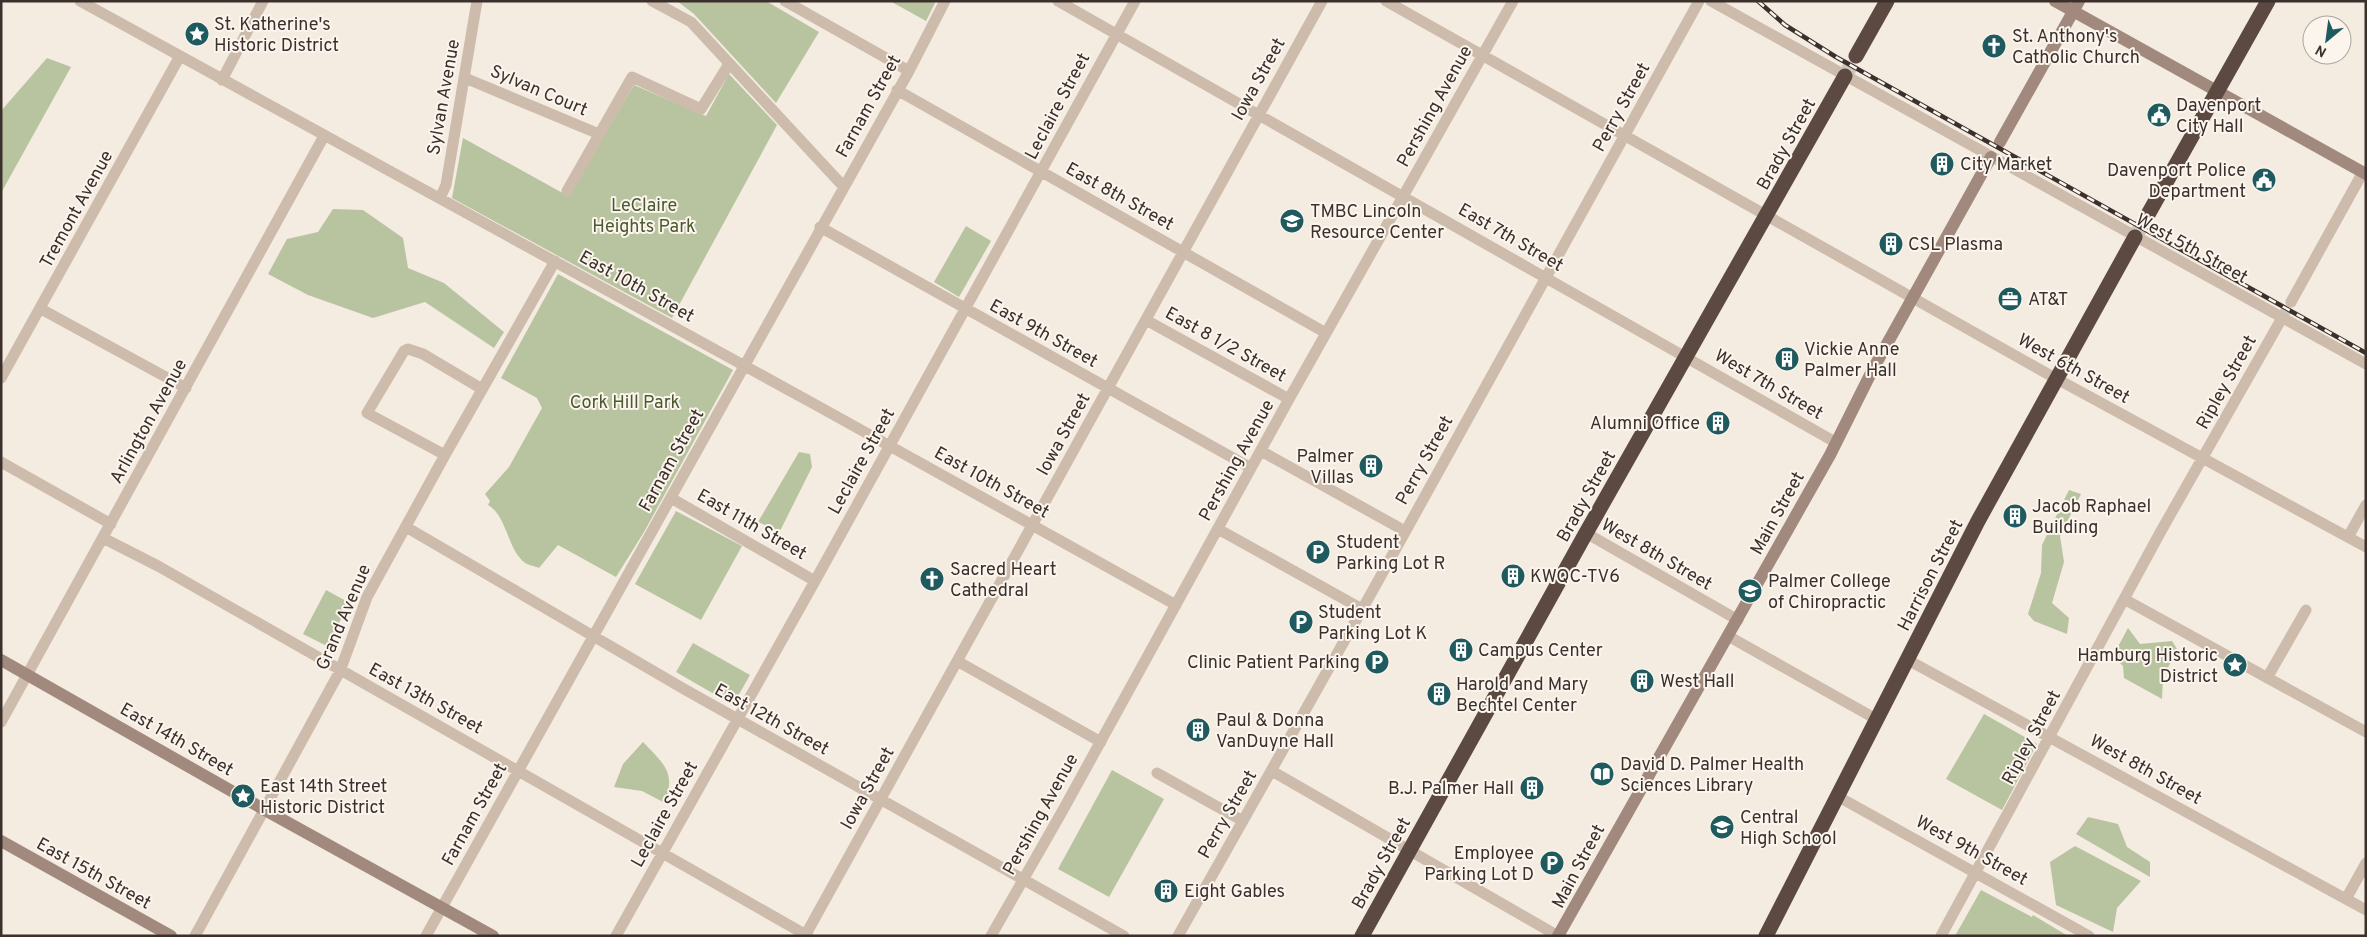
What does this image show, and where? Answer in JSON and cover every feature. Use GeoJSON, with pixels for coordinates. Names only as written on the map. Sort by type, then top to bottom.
{"type":"FeatureCollection","features":[{"type":"Feature","properties":{"kind":"highway"},"geometry":{"type":"LineString","coordinates":[[1856,56],[1887,1]]}},
{"type":"Feature","properties":{"kind":"highway"},"geometry":{"type":"LineString","coordinates":[[2146,218],[2268,1]]}},
{"type":"Feature","properties":{"kind":"highway","name":"Brady Street"},"geometry":{"type":"LineString","coordinates":[[1362,936],[1586,533],[1845,76]]}},
{"type":"Feature","properties":{"kind":"highway","name":"Harrison Street"},"geometry":{"type":"LineString","coordinates":[[1770,934],[1876,718],[1908,660],[1963,550],[2135,237]]}},
{"type":"Feature","properties":{"kind":"street","name":"East 10th Street"},"geometry":{"type":"LineString","coordinates":[[80,1],[555,261],[1176,605]]}},
{"type":"Feature","properties":{"kind":"street"},"geometry":{"type":"LineString","coordinates":[[222,80],[263,1]]}},
{"type":"Feature","properties":{"kind":"street","name":"Sylvan Avenue"},"geometry":{"type":"LineString","coordinates":[[440,198],[446,184],[478,1]]}},
{"type":"Feature","properties":{"kind":"street"},"geometry":{"type":"LineString","coordinates":[[652,1],[690,22],[843,186]]}},
{"type":"Feature","properties":{"kind":"street"},"geometry":{"type":"LineString","coordinates":[[785,1],[908,71]]}},
{"type":"Feature","properties":{"kind":"street","name":"Farnam Street"},"geometry":{"type":"LineString","coordinates":[[426,936],[671,498],[945,1]]}},
{"type":"Feature","properties":{"kind":"street","name":"East 7th Street"},"geometry":{"type":"LineString","coordinates":[[1058,1],[1686,357]]}},
{"type":"Feature","properties":{"kind":"street","name":"Leclaire Street"},"geometry":{"type":"LineString","coordinates":[[616,936],[890,446],[1135,1]]}},
{"type":"Feature","properties":{"kind":"street","name":"Iowa Street"},"geometry":{"type":"LineString","coordinates":[[806,935],[1322,1]]}},
{"type":"Feature","properties":{"kind":"street","name":"West 6th Street"},"geometry":{"type":"LineString","coordinates":[[1386,1],[2056,378],[2202,459],[2366,546]]}},
{"type":"Feature","properties":{"kind":"street","name":"Pershing Avenue"},"geometry":{"type":"LineString","coordinates":[[991,936],[1024,880],[1326,332],[1513,1]]}},
{"type":"Feature","properties":{"kind":"street","name":"Perry Street"},"geometry":{"type":"LineString","coordinates":[[1178,936],[1626,136],[1699,1]]}},
{"type":"Feature","properties":{"kind":"street","name":"West 5th Street"},"geometry":{"type":"LineString","coordinates":[[1710,1],[2366,364]]}},
{"type":"Feature","properties":{"kind":"street"},"geometry":{"type":"LineString","coordinates":[[2055,1],[2076,6],[2217,92],[2365,171],[2291,302]]}},
{"type":"Feature","properties":{"kind":"street"},"geometry":{"type":"LineString","coordinates":[[2000,142],[2076,6]]}},
{"type":"Feature","properties":{"kind":"street","name":"Tremont Avenue"},"geometry":{"type":"LineString","coordinates":[[1,378],[180,56]]}},
{"type":"Feature","properties":{"kind":"street"},"geometry":{"type":"LineString","coordinates":[[567,191],[632,77],[702,109],[729,64]]}},
{"type":"Feature","properties":{"kind":"street","name":"Sylvan Court"},"geometry":{"type":"LineString","coordinates":[[465,78],[599,134]]}},
{"type":"Feature","properties":{"kind":"street","name":"East 8th Street"},"geometry":{"type":"LineString","coordinates":[[897,90],[1326,332]]}},
{"type":"Feature","properties":{"kind":"street","name":"Arlington Avenue"},"geometry":{"type":"LineString","coordinates":[[1,722],[324,136]]}},
{"type":"Feature","properties":{"kind":"street","name":"Main Street"},"geometry":{"type":"LineString","coordinates":[[1558,936],[1830,455],[1835,442],[1991,157]]}},
{"type":"Feature","properties":{"kind":"street","name":"East 9th Street"},"geometry":{"type":"LineString","coordinates":[[820,227],[1251,468]]}},
{"type":"Feature","properties":{"kind":"street","name":"Grand Avenue"},"geometry":{"type":"LineString","coordinates":[[195,936],[340,671],[367,597],[444,455],[555,261]]}},
{"type":"Feature","properties":{"kind":"street"},"geometry":{"type":"LineString","coordinates":[[41,309],[186,388]]}},
{"type":"Feature","properties":{"kind":"street","name":"Ripley Street"},"geometry":{"type":"LineString","coordinates":[[1941,936],[2124,599],[2282,318]]}},
{"type":"Feature","properties":{"kind":"street","name":"East 8 1/2 Street"},"geometry":{"type":"LineString","coordinates":[[1146,320],[1289,399]]}},
{"type":"Feature","properties":{"kind":"street"},"geometry":{"type":"LineString","coordinates":[[444,455],[367,413],[404,351],[408,349],[423,354],[482,389]]}},
{"type":"Feature","properties":{"kind":"street","name":"West 7th Street"},"geometry":{"type":"LineString","coordinates":[[1686,357],[1835,442]]}},
{"type":"Feature","properties":{"kind":"street"},"geometry":{"type":"LineString","coordinates":[[1260,451],[1405,530]]}},
{"type":"Feature","properties":{"kind":"street"},"geometry":{"type":"LineString","coordinates":[[1,462],[111,524]]}},
{"type":"Feature","properties":{"kind":"street","name":"East 11th Street"},"geometry":{"type":"LineString","coordinates":[[671,498],[815,581]]}},
{"type":"Feature","properties":{"kind":"street"},"geometry":{"type":"LineString","coordinates":[[2348,537],[2366,505]]}},
{"type":"Feature","properties":{"kind":"street","name":"East 12th Street"},"geometry":{"type":"LineString","coordinates":[[406,527],[593,636],[1124,936]]}},
{"type":"Feature","properties":{"kind":"street"},"geometry":{"type":"LineString","coordinates":[[1218,529],[1362,609]]}},
{"type":"Feature","properties":{"kind":"street","name":"West 8th Street"},"geometry":{"type":"LineString","coordinates":[[1586,533],[1738,620]]}},
{"type":"Feature","properties":{"kind":"street","name":"East 13th Street"},"geometry":{"type":"LineString","coordinates":[[103,538],[158,566],[806,935]]}},
{"type":"Feature","properties":{"kind":"street"},"geometry":{"type":"LineString","coordinates":[[2124,599],[2366,732]]}},
{"type":"Feature","properties":{"kind":"street"},"geometry":{"type":"LineString","coordinates":[[2267,678],[2306,610]]}},
{"type":"Feature","properties":{"kind":"street"},"geometry":{"type":"LineString","coordinates":[[1728,636],[1876,718]]}},
{"type":"Feature","properties":{"kind":"street","name":"East 14th Street"},"geometry":{"type":"LineString","coordinates":[[1,660],[265,810],[493,936]]}},
{"type":"Feature","properties":{"kind":"street","name":"West 8th Street"},"geometry":{"type":"LineString","coordinates":[[1908,660],[2051,736],[2366,910]]}},
{"type":"Feature","properties":{"kind":"street"},"geometry":{"type":"LineString","coordinates":[[957,661],[1100,742]]}},
{"type":"Feature","properties":{"kind":"street"},"geometry":{"type":"LineString","coordinates":[[1272,771],[1558,936]]}},
{"type":"Feature","properties":{"kind":"street"},"geometry":{"type":"LineString","coordinates":[[1157,773],[1243,821]]}},
{"type":"Feature","properties":{"kind":"street","name":"West 9th Street"},"geometry":{"type":"LineString","coordinates":[[1837,796],[2089,936]]}},
{"type":"Feature","properties":{"kind":"street","name":"East 15th Street"},"geometry":{"type":"LineString","coordinates":[[1,841],[171,936]]}},
{"type":"Feature","properties":{"kind":"street"},"geometry":{"type":"LineString","coordinates":[[2346,899],[2366,863]]}},
{"type":"Feature","properties":{"kind":"green space"},"geometry":{"type":"Polygon","coordinates":[[[677,1],[766,1],[819,32],[776,103],[694,14],[677,1]]]}},
{"type":"Feature","properties":{"kind":"green space"},"geometry":{"type":"Polygon","coordinates":[[[890,1],[936,1],[926,21],[890,1]]]}},
{"type":"Feature","properties":{"kind":"green space"},"geometry":{"type":"Polygon","coordinates":[[[47,58],[71,67],[1,193],[1,111],[47,58]]]}},
{"type":"Feature","properties":{"kind":"green space","name":"LeClaire Heights Park"},"geometry":{"type":"Polygon","coordinates":[[[729,74],[777,125],[672,318],[452,198],[463,138],[568,196],[634,85],[706,116],[729,74]]]}},
{"type":"Feature","properties":{"kind":"green space"},"geometry":{"type":"Polygon","coordinates":[[[333,209],[363,210],[403,238],[408,268],[444,283],[504,332],[494,348],[425,302],[373,318],[308,295],[268,274],[287,239],[318,232],[333,209]]]}},
{"type":"Feature","properties":{"kind":"green space"},"geometry":{"type":"Polygon","coordinates":[[[966,226],[991,241],[959,297],[934,282],[966,226]]]}},
{"type":"Feature","properties":{"kind":"green space","name":"Cork Hill Park"},"geometry":{"type":"Polygon","coordinates":[[[558,274],[733,370],[644,532],[616,577],[558,545],[539,568],[525,563],[514,549],[499,517],[488,505],[490,501],[485,494],[509,467],[542,408],[537,398],[501,378],[558,274]]]}},
{"type":"Feature","properties":{"kind":"green space"},"geometry":{"type":"Polygon","coordinates":[[[799,452],[810,454],[812,467],[780,531],[758,522],[799,452]]]}},
{"type":"Feature","properties":{"kind":"green space"},"geometry":{"type":"Polygon","coordinates":[[[2069,490],[2081,494],[2060,536],[2064,562],[2052,603],[2069,618],[2067,634],[2034,621],[2028,614],[2041,573],[2042,545],[2069,490]]]}},
{"type":"Feature","properties":{"kind":"green space"},"geometry":{"type":"Polygon","coordinates":[[[676,511],[742,546],[701,620],[635,584],[676,511]]]}},
{"type":"Feature","properties":{"kind":"green space"},"geometry":{"type":"Polygon","coordinates":[[[326,590],[348,602],[329,647],[303,634],[326,590]]]}},
{"type":"Feature","properties":{"kind":"green space"},"geometry":{"type":"Polygon","coordinates":[[[2128,628],[2140,644],[2172,641],[2177,649],[2163,678],[2162,699],[2124,678],[2123,666],[2113,656],[2128,628]]]}},
{"type":"Feature","properties":{"kind":"green space"},"geometry":{"type":"Polygon","coordinates":[[[693,643],[750,675],[733,705],[676,672],[693,643]]]}},
{"type":"Feature","properties":{"kind":"green space"},"geometry":{"type":"Polygon","coordinates":[[[1984,714],[2037,744],[2002,810],[1946,779],[1984,714]]]}},
{"type":"Feature","properties":{"kind":"green space"},"geometry":{"type":"Polygon","coordinates":[[[643,742],[657,756],[666,769],[669,783],[665,803],[642,791],[614,787],[623,764],[643,742]]]}},
{"type":"Feature","properties":{"kind":"green space"},"geometry":{"type":"Polygon","coordinates":[[[1112,770],[1164,799],[1109,897],[1058,869],[1112,770]]]}},
{"type":"Feature","properties":{"kind":"green space"},"geometry":{"type":"Polygon","coordinates":[[[2088,817],[2118,824],[2127,847],[2150,862],[2150,877],[2076,834],[2088,817]]]}},
{"type":"Feature","properties":{"kind":"green space"},"geometry":{"type":"Polygon","coordinates":[[[2075,846],[2141,881],[2117,908],[2113,932],[2056,905],[2050,862],[2075,846]]]}},
{"type":"Feature","properties":{"kind":"green space"},"geometry":{"type":"Polygon","coordinates":[[[1981,890],[2032,917],[2033,915],[2068,936],[1955,936],[1981,890]]]}},
{"type":"Feature","properties":{"kind":"tunnel"},"geometry":{"type":"LineString","coordinates":[[1845,76],[1856,56]]}},
{"type":"Feature","properties":{"kind":"tunnel"},"geometry":{"type":"LineString","coordinates":[[2135,237],[2146,218]]}},
{"type":"Feature","properties":{"kind":"tunnel"},"geometry":{"type":"LineString","coordinates":[[2282,318],[2291,302]]}},
{"type":"Feature","properties":{"kind":"railway"},"geometry":{"type":"LineString","coordinates":[[1758,1],[1785,25],[1836,57],[2366,353]]}},
{"type":"Feature","properties":{"kind":"place","name":"St. Katherine's Historic District"},"geometry":{"type":"Point","coordinates":[197,34]}},
{"type":"Feature","properties":{"kind":"place","name":"St. Anthony's Catholic Church"},"geometry":{"type":"Point","coordinates":[1994,46]}},
{"type":"Feature","properties":{"kind":"place","name":"Davenport City Hall"},"geometry":{"type":"Point","coordinates":[2159,115]}},
{"type":"Feature","properties":{"kind":"place","name":"City Market"},"geometry":{"type":"Point","coordinates":[1942,164]}},
{"type":"Feature","properties":{"kind":"place","name":"Davenport Police Department"},"geometry":{"type":"Point","coordinates":[2264,180]}},
{"type":"Feature","properties":{"kind":"place","name":"TMBC Lincoln Resource Center"},"geometry":{"type":"Point","coordinates":[1292,221]}},
{"type":"Feature","properties":{"kind":"place","name":"CSL Plasma"},"geometry":{"type":"Point","coordinates":[1891,244]}},
{"type":"Feature","properties":{"kind":"place","name":"AT&T"},"geometry":{"type":"Point","coordinates":[2010,299]}},
{"type":"Feature","properties":{"kind":"place","name":"Vickie Anne Palmer Hall"},"geometry":{"type":"Point","coordinates":[1787,359]}},
{"type":"Feature","properties":{"kind":"place","name":"Alumni Office"},"geometry":{"type":"Point","coordinates":[1718,423]}},
{"type":"Feature","properties":{"kind":"place","name":"Palmer Villas"},"geometry":{"type":"Point","coordinates":[1371,466]}},
{"type":"Feature","properties":{"kind":"place","name":"Jacob Raphael Building"},"geometry":{"type":"Point","coordinates":[2015,516]}},
{"type":"Feature","properties":{"kind":"place","name":"Student Parking Lot R"},"geometry":{"type":"Point","coordinates":[1318,552]}},
{"type":"Feature","properties":{"kind":"place","name":"KWQC-TV6"},"geometry":{"type":"Point","coordinates":[1513,576]}},
{"type":"Feature","properties":{"kind":"place","name":"Sacred Heart Cathedral"},"geometry":{"type":"Point","coordinates":[932,579]}},
{"type":"Feature","properties":{"kind":"place","name":"Palmer College of Chiropractic"},"geometry":{"type":"Point","coordinates":[1750,591]}},
{"type":"Feature","properties":{"kind":"place","name":"Student Parking Lot K"},"geometry":{"type":"Point","coordinates":[1301,622]}},
{"type":"Feature","properties":{"kind":"place","name":"Campus Center"},"geometry":{"type":"Point","coordinates":[1461,650]}},
{"type":"Feature","properties":{"kind":"place","name":"Clinic Patient Parking"},"geometry":{"type":"Point","coordinates":[1377,662]}},
{"type":"Feature","properties":{"kind":"place","name":"Hamburg Historic District"},"geometry":{"type":"Point","coordinates":[2235,665]}},
{"type":"Feature","properties":{"kind":"place","name":"West Hall"},"geometry":{"type":"Point","coordinates":[1642,681]}},
{"type":"Feature","properties":{"kind":"place","name":"Harold and Mary Bechtel Center"},"geometry":{"type":"Point","coordinates":[1439,694]}},
{"type":"Feature","properties":{"kind":"place","name":"Paul & Donna VanDuyne Hall"},"geometry":{"type":"Point","coordinates":[1198,730]}},
{"type":"Feature","properties":{"kind":"place","name":"David D. Palmer Health Sciences Library"},"geometry":{"type":"Point","coordinates":[1602,774]}},
{"type":"Feature","properties":{"kind":"place","name":"B.J. Palmer Hall"},"geometry":{"type":"Point","coordinates":[1532,788]}},
{"type":"Feature","properties":{"kind":"place","name":"East 14th Street Historic District"},"geometry":{"type":"Point","coordinates":[243,796]}},
{"type":"Feature","properties":{"kind":"place","name":"Central High School"},"geometry":{"type":"Point","coordinates":[1722,827]}},
{"type":"Feature","properties":{"kind":"place","name":"Employee Parking Lot D"},"geometry":{"type":"Point","coordinates":[1552,863]}},
{"type":"Feature","properties":{"kind":"place","name":"Eight Gables"},"geometry":{"type":"Point","coordinates":[1166,891]}}]}
